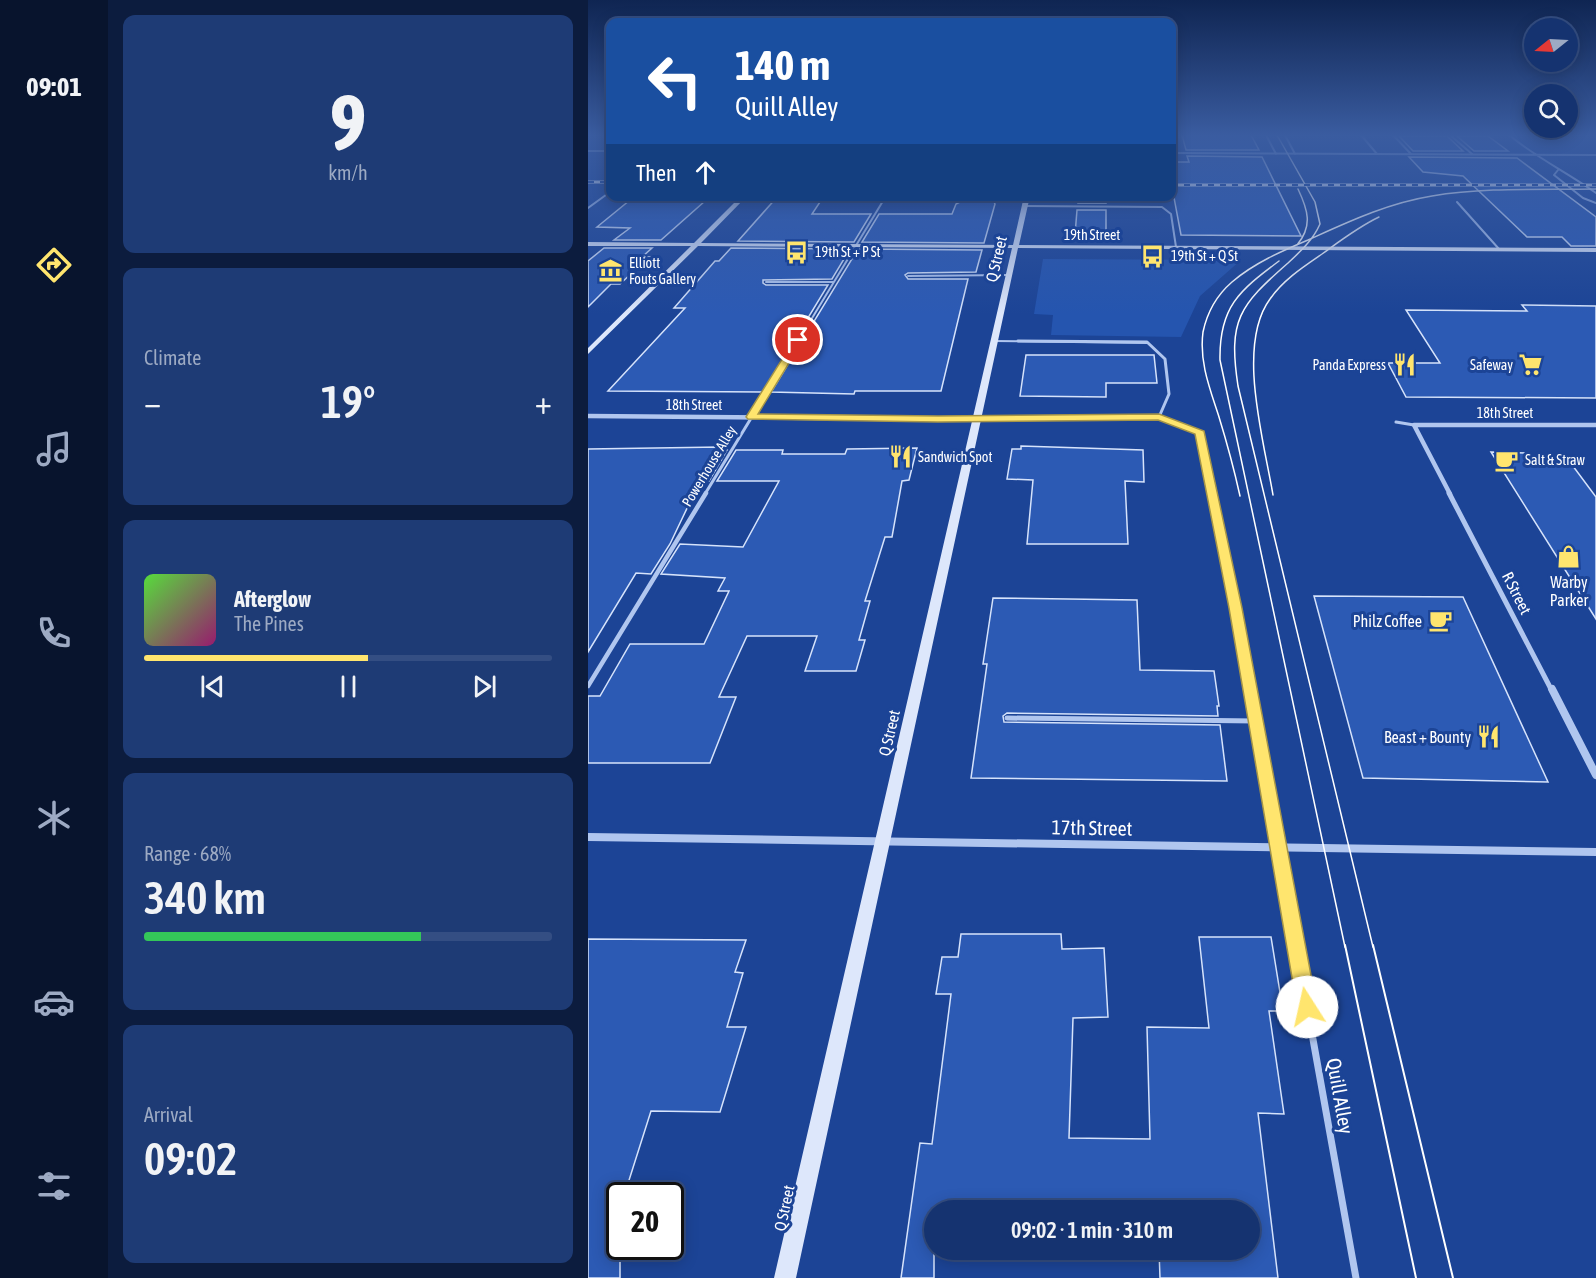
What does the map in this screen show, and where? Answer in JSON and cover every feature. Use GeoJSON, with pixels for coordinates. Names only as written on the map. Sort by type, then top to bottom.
{"type":"FeatureCollection","features":[{"type":"Feature","properties":{"kind":"main road"},"geometry":{"type":"LineString","coordinates":[[588,352],[740,201]]}},
{"type":"Feature","properties":{"kind":"main road","name":"Q Street"},"geometry":{"type":"LineString","coordinates":[[785,1278],[1026,202]]}},
{"type":"Feature","properties":{"kind":"main road","name":"19th Street"},"geometry":{"type":"LineString","coordinates":[[588,244],[1596,250]]}},
{"type":"Feature","properties":{"kind":"street"},"geometry":{"type":"LineString","coordinates":[[1578,195],[1596,203]]}},
{"type":"Feature","properties":{"kind":"street","name":"18th Street"},"geometry":{"type":"LineString","coordinates":[[588,417],[1159,417]]}},
{"type":"Feature","properties":{"kind":"street","name":"18th Street"},"geometry":{"type":"LineString","coordinates":[[1413,425],[1596,425]]}},
{"type":"Feature","properties":{"kind":"street","name":"R Street"},"geometry":{"type":"LineString","coordinates":[[1413,425],[1596,775]]}},
{"type":"Feature","properties":{"kind":"street","name":"17th Street"},"geometry":{"type":"LineString","coordinates":[[588,837],[1596,852]]}},
{"type":"Feature","properties":{"kind":"lane"},"geometry":{"type":"LineString","coordinates":[[589,207],[606,195]]}},
{"type":"Feature","properties":{"kind":"lane","name":"Powerhouse Alley"},"geometry":{"type":"LineString","coordinates":[[588,686],[883,201]]}},
{"type":"Feature","properties":{"kind":"lane"},"geometry":{"type":"LineString","coordinates":[[996,201],[1162,207],[1171,214],[1176,247]]}},
{"type":"Feature","properties":{"kind":"lane"},"geometry":{"type":"LineString","coordinates":[[1457,202],[1499,249]]}},
{"type":"Feature","properties":{"kind":"lane"},"geometry":{"type":"LineString","coordinates":[[908,276],[1009,275]]}},
{"type":"Feature","properties":{"kind":"lane"},"geometry":{"type":"LineString","coordinates":[[766,282],[833,282]]}},
{"type":"Feature","properties":{"kind":"lane"},"geometry":{"type":"LineString","coordinates":[[994,341],[1147,342],[1165,358],[1169,394],[1159,417]]}},
{"type":"Feature","properties":{"kind":"lane","name":"Quill Alley"},"geometry":{"type":"LineString","coordinates":[[1159,417],[1200,433],[1235,608],[1356,1278]]}},
{"type":"Feature","properties":{"kind":"lane"},"geometry":{"type":"LineString","coordinates":[[1396,422],[1413,425]]}},
{"type":"Feature","properties":{"kind":"lane"},"geometry":{"type":"LineString","coordinates":[[1007,718],[1255,721]]}},
{"type":"Feature","properties":{"kind":"shaded area"},"geometry":{"type":"Polygon","coordinates":[[[1043,259],[1241,260],[1200,296],[1181,337],[1051,335],[1053,315],[1034,314],[1043,259]]]}},
{"type":"Feature","properties":{"kind":"building"},"geometry":{"type":"Polygon","coordinates":[[[1176,195],[1281,195],[1301,236],[1181,235],[1175,201],[1176,195]]]}},
{"type":"Feature","properties":{"kind":"building"},"geometry":{"type":"Polygon","coordinates":[[[1483,195],[1566,195],[1596,217],[1596,246],[1571,246],[1562,237],[1527,237],[1483,195]]]}},
{"type":"Feature","properties":{"kind":"building"},"geometry":{"type":"Polygon","coordinates":[[[629,201],[705,201],[661,240],[614,240],[630,228],[597,227],[629,201]]]}},
{"type":"Feature","properties":{"kind":"building"},"geometry":{"type":"Polygon","coordinates":[[[774,201],[821,201],[812,214],[871,214],[854,242],[738,241],[774,201]]]}},
{"type":"Feature","properties":{"kind":"building"},"geometry":{"type":"Polygon","coordinates":[[[994,201],[995,204],[984,243],[862,242],[879,214],[952,214],[956,204],[994,201]]]}},
{"type":"Feature","properties":{"kind":"building"},"geometry":{"type":"Polygon","coordinates":[[[1078,201],[1106,201],[1106,203],[1078,203],[1078,201]]]}},
{"type":"Feature","properties":{"kind":"building"},"geometry":{"type":"Polygon","coordinates":[[[1077,210],[1106,210],[1106,235],[1075,235],[1077,210]]]}},
{"type":"Feature","properties":{"kind":"building","name":"Elliott Fouts Gallery"},"geometry":{"type":"Polygon","coordinates":[[[604,248],[652,248],[642,257],[649,257],[620,284],[611,284],[588,307],[588,261],[604,248]]]}},
{"type":"Feature","properties":{"kind":"building"},"geometry":{"type":"Polygon","coordinates":[[[731,248],[850,249],[832,279],[763,280],[766,285],[828,285],[763,392],[608,391],[685,308],[674,308],[715,261],[719,261],[731,248]]]}},
{"type":"Feature","properties":{"kind":"building"},"geometry":{"type":"Polygon","coordinates":[[[858,249],[982,250],[976,272],[908,273],[905,275],[908,279],[968,279],[941,391],[855,391],[854,394],[771,392],[858,249]]]}},
{"type":"Feature","properties":{"kind":"building","name":"Safeway"},"geometry":{"type":"Polygon","coordinates":[[[1522,305],[1596,306],[1596,398],[1406,397],[1388,363],[1440,363],[1406,310],[1527,311],[1522,305]]]}},
{"type":"Feature","properties":{"kind":"building"},"geometry":{"type":"Polygon","coordinates":[[[1026,355],[1154,355],[1157,383],[1106,383],[1106,397],[1020,396],[1026,355]]]}},
{"type":"Feature","properties":{"kind":"building"},"geometry":{"type":"Polygon","coordinates":[[[1021,446],[1143,450],[1144,482],[1125,481],[1128,544],[1027,544],[1033,480],[1007,479],[1012,449],[1021,449],[1021,446]]]}},
{"type":"Feature","properties":{"kind":"building"},"geometry":{"type":"Polygon","coordinates":[[[720,447],[719,450],[727,450],[709,481],[700,481],[670,544],[651,574],[636,573],[588,652],[588,449],[720,447]]]}},
{"type":"Feature","properties":{"kind":"building"},"geometry":{"type":"Polygon","coordinates":[[[917,448],[909,480],[902,481],[892,537],[885,537],[865,601],[870,601],[859,640],[865,640],[856,671],[805,671],[817,636],[747,636],[719,697],[736,697],[710,763],[588,763],[588,696],[600,696],[630,644],[704,644],[729,591],[718,591],[725,578],[661,574],[680,544],[743,547],[779,481],[717,481],[736,450],[783,450],[782,454],[845,454],[847,449],[917,448]]]}},
{"type":"Feature","properties":{"kind":"building"},"geometry":{"type":"Polygon","coordinates":[[[1491,452],[1527,453],[1531,458],[1567,458],[1596,497],[1596,619],[1491,452]]]}},
{"type":"Feature","properties":{"kind":"building"},"geometry":{"type":"Polygon","coordinates":[[[1314,596],[1463,597],[1548,782],[1363,778],[1314,596]]]}},
{"type":"Feature","properties":{"kind":"building"},"geometry":{"type":"Polygon","coordinates":[[[993,598],[1137,600],[1140,670],[1214,671],[1219,706],[1217,706],[1218,716],[1007,713],[1003,716],[1004,722],[1220,725],[1227,781],[971,778],[987,664],[983,664],[993,598]]]}},
{"type":"Feature","properties":{"kind":"building"},"geometry":{"type":"Polygon","coordinates":[[[961,934],[1061,934],[1062,949],[1104,948],[1108,1017],[1073,1018],[1069,1138],[1150,1139],[1147,1027],[1209,1028],[1199,937],[1271,937],[1283,1011],[1269,1011],[1284,1114],[1258,1113],[1278,1278],[1160,1278],[1159,1260],[1260,1260],[1260,1200],[924,1200],[924,1260],[934,1260],[934,1278],[901,1278],[920,1143],[932,1144],[951,994],[936,994],[942,957],[958,957],[961,934]]]}},
{"type":"Feature","properties":{"kind":"building"},"geometry":{"type":"Polygon","coordinates":[[[588,939],[746,940],[735,972],[743,973],[727,1027],[746,1027],[720,1112],[651,1111],[628,1182],[606,1182],[606,1260],[620,1260],[620,1278],[588,1278],[588,939]]]}},
{"type":"Feature","properties":{"kind":"tram line"},"geometry":{"type":"LineString","coordinates":[[1297,245],[1307,224],[1306,211],[1300,195]]}},
{"type":"Feature","properties":{"kind":"tram line"},"geometry":{"type":"LineString","coordinates":[[1311,195],[1320,224],[1311,239]]}},
{"type":"Feature","properties":{"kind":"tram line"},"geometry":{"type":"LineString","coordinates":[[1311,239],[1400,203],[1441,195]]}},
{"type":"Feature","properties":{"kind":"tram line"},"geometry":{"type":"LineString","coordinates":[[1273,495],[1255,394],[1255,341],[1260,318],[1270,299],[1287,280],[1349,234],[1379,217]]}},
{"type":"Feature","properties":{"kind":"tram line"},"geometry":{"type":"LineString","coordinates":[[1240,496],[1228,446],[1206,375],[1203,332],[1213,305],[1232,282],[1259,263],[1311,239]]}},
{"type":"Feature","properties":{"kind":"tram line"},"geometry":{"type":"LineString","coordinates":[[1311,239],[1248,303],[1237,329],[1235,364],[1238,386],[1373,947]]}},
{"type":"Feature","properties":{"kind":"tram line"},"geometry":{"type":"LineString","coordinates":[[1279,261],[1242,292],[1234,302],[1223,326],[1220,360],[1345,947]]}},
{"type":"Feature","properties":{"kind":"tram line"},"geometry":{"type":"LineString","coordinates":[[1345,945],[1416,1278]]}},
{"type":"Feature","properties":{"kind":"tram line"},"geometry":{"type":"LineString","coordinates":[[1373,945],[1453,1278]]}},
{"type":"Feature","properties":{"kind":"place","name":"19th St + P St"},"geometry":{"type":"Point","coordinates":[797,252]}},
{"type":"Feature","properties":{"kind":"place","name":"19th St + Q St"},"geometry":{"type":"Point","coordinates":[1153,256]}},
{"type":"Feature","properties":{"kind":"place","name":"Elliott Fouts Gallery"},"geometry":{"type":"Point","coordinates":[611,271]}},
{"type":"Feature","properties":{"kind":"place","name":"Panda Express"},"geometry":{"type":"Point","coordinates":[1404,365]}},
{"type":"Feature","properties":{"kind":"place","name":"Safeway"},"geometry":{"type":"Point","coordinates":[1531,365]}},
{"type":"Feature","properties":{"kind":"place","name":"Sandwich Spot"},"geometry":{"type":"Point","coordinates":[900,457]}},
{"type":"Feature","properties":{"kind":"place","name":"Salt & Straw"},"geometry":{"type":"Point","coordinates":[1507,460]}},
{"type":"Feature","properties":{"kind":"place","name":"Warby Parker"},"geometry":{"type":"Point","coordinates":[1569,557]}},
{"type":"Feature","properties":{"kind":"place","name":"Philz Coffee"},"geometry":{"type":"Point","coordinates":[1440,621]}},
{"type":"Feature","properties":{"kind":"place","name":"Beast + Bounty"},"geometry":{"type":"Point","coordinates":[1489,737]}},
{"type":"Feature","properties":{"kind":"route"},"geometry":{"type":"LineString","coordinates":[[798,340],[751,417],[1139,419],[1159,417],[1200,433],[1235,608],[1307,1007]]}}]}
